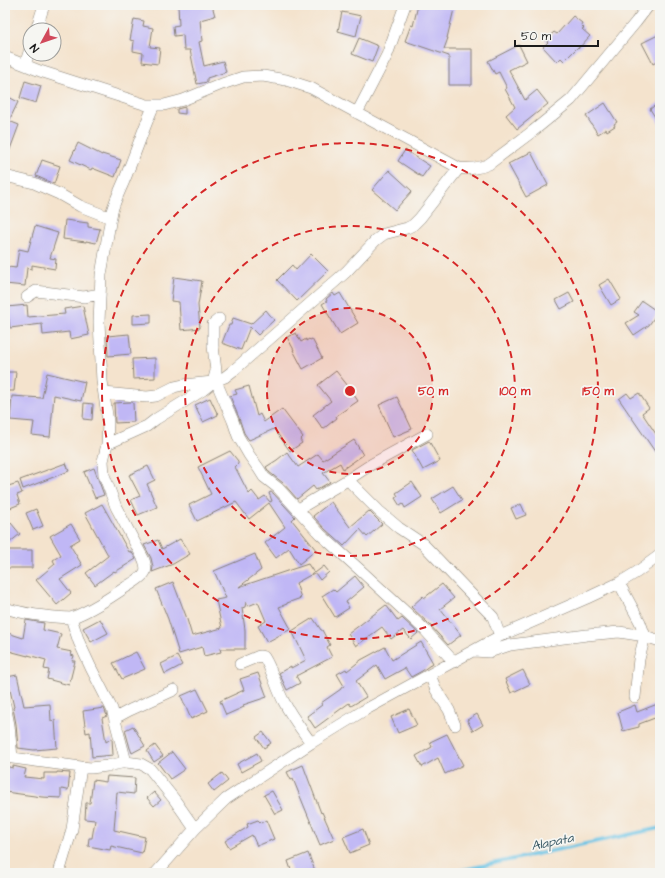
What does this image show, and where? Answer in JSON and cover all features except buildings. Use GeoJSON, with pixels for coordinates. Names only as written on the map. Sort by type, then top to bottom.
{"type":"FeatureCollection","features":[{"type":"Feature","properties":{"kind":"street"},"geometry":{"type":"LineString","coordinates":[[39,22],[44,5]]}},
{"type":"Feature","properties":{"kind":"street"},"geometry":{"type":"LineString","coordinates":[[357,113],[387,55],[405,5]]}},
{"type":"Feature","properties":{"kind":"street"},"geometry":{"type":"LineString","coordinates":[[5,57],[147,105],[164,105],[183,100],[243,77],[263,76],[286,80],[311,88],[459,168],[472,169],[482,168],[489,164],[571,100],[649,5]]}},
{"type":"Feature","properties":{"kind":"street"},"geometry":{"type":"LineString","coordinates":[[5,608],[38,616],[71,618],[96,606],[134,582],[145,573],[146,570],[144,560],[116,507],[104,474],[103,461],[107,444],[108,422],[104,393],[99,322],[100,275],[112,211],[154,105]]}},
{"type":"Feature","properties":{"kind":"street"},"geometry":{"type":"LineString","coordinates":[[107,444],[147,426],[213,382],[225,377],[234,370],[346,272],[376,240],[384,234],[413,225],[459,168]]}},
{"type":"Feature","properties":{"kind":"street"},"geometry":{"type":"LineString","coordinates":[[5,176],[34,183],[59,194],[80,206],[111,218]]}},
{"type":"Feature","properties":{"kind":"street"},"geometry":{"type":"LineString","coordinates":[[27,297],[36,291],[84,297],[100,294]]}},
{"type":"Feature","properties":{"kind":"street"},"geometry":{"type":"LineString","coordinates":[[213,382],[216,372],[212,324],[219,319]]}},
{"type":"Feature","properties":{"kind":"street"},"geometry":{"type":"LineString","coordinates":[[104,393],[147,397],[156,396],[174,387],[213,382],[218,386],[238,436],[264,477],[278,488],[320,534],[424,629],[454,662]]}},
{"type":"Feature","properties":{"kind":"street"},"geometry":{"type":"LineString","coordinates":[[298,510],[372,464],[427,434]]}},
{"type":"Feature","properties":{"kind":"street"},"geometry":{"type":"LineString","coordinates":[[349,479],[352,484],[379,511],[399,528],[423,544],[493,617],[500,636]]}},
{"type":"Feature","properties":{"kind":"street"},"geometry":{"type":"LineString","coordinates":[[156,873],[195,829],[226,799],[311,743],[363,711],[500,636],[619,583],[660,555]]}},
{"type":"Feature","properties":{"kind":"street"},"geometry":{"type":"LineString","coordinates":[[619,583],[640,622],[645,636],[639,659],[635,697]]}},
{"type":"Feature","properties":{"kind":"street"},"geometry":{"type":"LineString","coordinates":[[71,618],[79,642],[112,709],[126,762]]}},
{"type":"Feature","properties":{"kind":"street"},"geometry":{"type":"LineString","coordinates":[[474,651],[489,652],[510,645],[619,632],[645,636],[660,641]]}},
{"type":"Feature","properties":{"kind":"street"},"geometry":{"type":"LineString","coordinates":[[240,664],[259,656],[264,657],[284,704],[311,743]]}},
{"type":"Feature","properties":{"kind":"street"},"geometry":{"type":"LineString","coordinates":[[430,675],[436,690],[449,710],[454,725]]}},
{"type":"Feature","properties":{"kind":"street"},"geometry":{"type":"LineString","coordinates":[[115,718],[174,690]]}},
{"type":"Feature","properties":{"kind":"street"},"geometry":{"type":"LineString","coordinates":[[5,705],[9,725],[8,757],[36,760],[81,768],[107,766],[126,762],[141,764],[150,769],[195,829]]}},
{"type":"Feature","properties":{"kind":"street"},"geometry":{"type":"LineString","coordinates":[[59,873],[72,829],[81,768]]}},
{"type":"Feature","properties":{"kind":"waterway","name":"Alapata"},"geometry":{"type":"LineString","coordinates":[[448,873],[660,828]]}}]}
